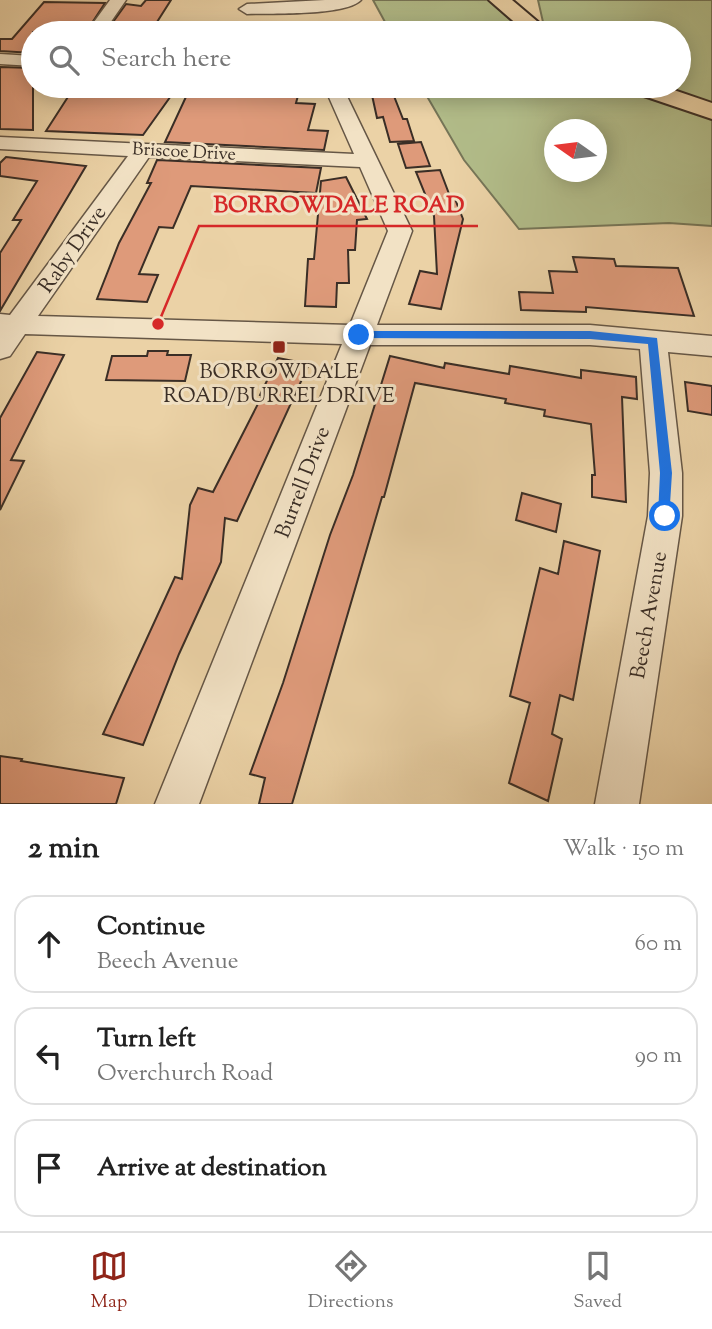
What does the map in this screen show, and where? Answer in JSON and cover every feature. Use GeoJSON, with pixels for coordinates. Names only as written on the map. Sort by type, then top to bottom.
{"type":"FeatureCollection","features":[{"type":"Feature","properties":{"kind":"main road"},"geometry":{"type":"LineString","coordinates":[[499,0],[525,21]]}},
{"type":"Feature","properties":{"kind":"main road"},"geometry":{"type":"LineString","coordinates":[[525,0],[527,16],[531,21]]}},
{"type":"Feature","properties":{"kind":"main road"},"geometry":{"type":"LineString","coordinates":[[674,98],[712,111]]}},
{"type":"Feature","properties":{"kind":"street"},"geometry":{"type":"LineString","coordinates":[[103,21],[118,0]]}},
{"type":"Feature","properties":{"kind":"street"},"geometry":{"type":"LineString","coordinates":[[247,9],[341,4],[353,0]]}},
{"type":"Feature","properties":{"kind":"street"},"geometry":{"type":"LineString","coordinates":[[0,59],[21,60]]}},
{"type":"Feature","properties":{"kind":"street","name":"Burrell Drive"},"geometry":{"type":"LineString","coordinates":[[177,804],[400,231],[339,98]]}},
{"type":"Feature","properties":{"kind":"street","name":"Briscoe Drive"},"geometry":{"type":"LineString","coordinates":[[0,143],[369,161]]}},
{"type":"Feature","properties":{"kind":"street","name":"Raby Drive"},"geometry":{"type":"LineString","coordinates":[[0,349],[9,325],[144,149]]}},
{"type":"Feature","properties":{"kind":"street"},"geometry":{"type":"LineString","coordinates":[[9,325],[359,335],[590,335],[712,346]]}},
{"type":"Feature","properties":{"kind":"street","name":"Beech Avenue"},"geometry":{"type":"LineString","coordinates":[[617,804],[665,516],[666,473],[653,341]]}},
{"type":"Feature","properties":{"kind":"green space"},"geometry":{"type":"Polygon","coordinates":[[[373,0],[490,0],[513,21],[384,21],[373,0]]]}},
{"type":"Feature","properties":{"kind":"green space"},"geometry":{"type":"Polygon","coordinates":[[[538,0],[712,0],[712,103],[691,96],[691,21],[543,21],[538,0]]]}},
{"type":"Feature","properties":{"kind":"green space"},"geometry":{"type":"Polygon","coordinates":[[[428,98],[660,98],[712,115],[712,226],[669,223],[519,229],[464,160],[428,98]]]}},
{"type":"Feature","properties":{"kind":"building"},"geometry":{"type":"Polygon","coordinates":[[[146,0],[171,0],[158,21],[114,21],[126,4],[141,6],[146,0]]]}},
{"type":"Feature","properties":{"kind":"building"},"geometry":{"type":"Polygon","coordinates":[[[44,2],[105,3],[93,21],[28,21],[44,2]]]}},
{"type":"Feature","properties":{"kind":"building"},"geometry":{"type":"Polygon","coordinates":[[[21,29],[21,52],[0,51],[0,39],[12,39],[21,29]]]}},
{"type":"Feature","properties":{"kind":"building"},"geometry":{"type":"Polygon","coordinates":[[[0,67],[21,68],[21,98],[33,98],[33,130],[0,129],[0,67]]]}},
{"type":"Feature","properties":{"kind":"building"},"geometry":{"type":"Polygon","coordinates":[[[67,98],[169,98],[143,135],[46,131],[67,98]]]}},
{"type":"Feature","properties":{"kind":"building"},"geometry":{"type":"Polygon","coordinates":[[[185,98],[297,98],[296,103],[315,104],[308,130],[328,131],[324,150],[165,142],[185,98]]]}},
{"type":"Feature","properties":{"kind":"building"},"geometry":{"type":"Polygon","coordinates":[[[373,98],[395,98],[403,119],[407,119],[414,141],[390,142],[383,117],[377,118],[373,98]]]}},
{"type":"Feature","properties":{"kind":"building"},"geometry":{"type":"Polygon","coordinates":[[[421,142],[430,166],[406,168],[398,144],[421,142]]]}},
{"type":"Feature","properties":{"kind":"building"},"geometry":{"type":"Polygon","coordinates":[[[6,157],[86,166],[0,311],[0,253],[21,220],[13,220],[37,181],[0,176],[0,163],[6,157]]]}},
{"type":"Feature","properties":{"kind":"building"},"geometry":{"type":"Polygon","coordinates":[[[157,160],[321,168],[316,193],[191,186],[173,228],[159,227],[139,274],[158,275],[147,302],[97,299],[119,243],[151,183],[147,183],[157,160]]]}},
{"type":"Feature","properties":{"kind":"building"},"geometry":{"type":"Polygon","coordinates":[[[440,170],[451,199],[455,199],[463,219],[441,309],[409,304],[420,271],[437,274],[434,216],[416,172],[440,170]]]}},
{"type":"Feature","properties":{"kind":"building"},"geometry":{"type":"Polygon","coordinates":[[[346,177],[367,219],[357,220],[355,250],[348,250],[349,283],[337,283],[336,307],[305,306],[308,259],[314,259],[321,181],[346,177]]]}},
{"type":"Feature","properties":{"kind":"building"},"geometry":{"type":"Polygon","coordinates":[[[573,257],[614,259],[616,266],[678,268],[694,316],[586,307],[586,312],[521,310],[519,292],[553,293],[549,271],[577,272],[573,257]]]}},
{"type":"Feature","properties":{"kind":"building"},"geometry":{"type":"Polygon","coordinates":[[[148,351],[168,351],[167,355],[191,355],[185,381],[106,380],[112,356],[147,356],[148,351]]]}},
{"type":"Feature","properties":{"kind":"building"},"geometry":{"type":"Polygon","coordinates":[[[37,352],[64,355],[11,460],[24,461],[0,510],[0,418],[37,352]]]}},
{"type":"Feature","properties":{"kind":"building"},"geometry":{"type":"Polygon","coordinates":[[[390,356],[444,368],[445,363],[509,374],[510,366],[581,378],[581,370],[636,377],[637,399],[622,397],[626,502],[592,497],[592,475],[595,475],[591,424],[544,416],[545,410],[505,403],[506,399],[415,383],[384,497],[292,804],[259,804],[265,778],[250,774],[283,683],[330,535],[353,475],[390,356]]]}},
{"type":"Feature","properties":{"kind":"building"},"geometry":{"type":"Polygon","coordinates":[[[278,358],[309,364],[237,521],[225,518],[221,562],[179,654],[143,745],[103,734],[175,577],[182,579],[190,505],[198,488],[213,492],[262,396],[260,395],[278,358]]]}},
{"type":"Feature","properties":{"kind":"building"},"geometry":{"type":"Polygon","coordinates":[[[685,382],[712,386],[712,415],[688,411],[685,382]]]}},
{"type":"Feature","properties":{"kind":"building"},"geometry":{"type":"Polygon","coordinates":[[[522,493],[561,504],[556,532],[516,520],[522,493]]]}},
{"type":"Feature","properties":{"kind":"building"},"geometry":{"type":"Polygon","coordinates":[[[564,541],[600,551],[573,700],[560,695],[552,734],[562,739],[548,801],[509,783],[530,703],[510,696],[540,568],[558,574],[564,541]]]}},
{"type":"Feature","properties":{"kind":"building"},"geometry":{"type":"Polygon","coordinates":[[[0,756],[124,778],[116,804],[0,804],[0,756]]]}},
{"type":"Feature","properties":{"kind":"place","name":"BORROWDALE ROAD"},"geometry":{"type":"Point","coordinates":[158,324]}},
{"type":"Feature","properties":{"kind":"place","name":"BORROWDALE ROAD/BURREL DRIVE"},"geometry":{"type":"Point","coordinates":[279,347]}},
{"type":"Feature","properties":{"kind":"route"},"geometry":{"type":"LineString","coordinates":[[359,335],[590,335],[653,341],[666,473],[665,516]]}}]}
